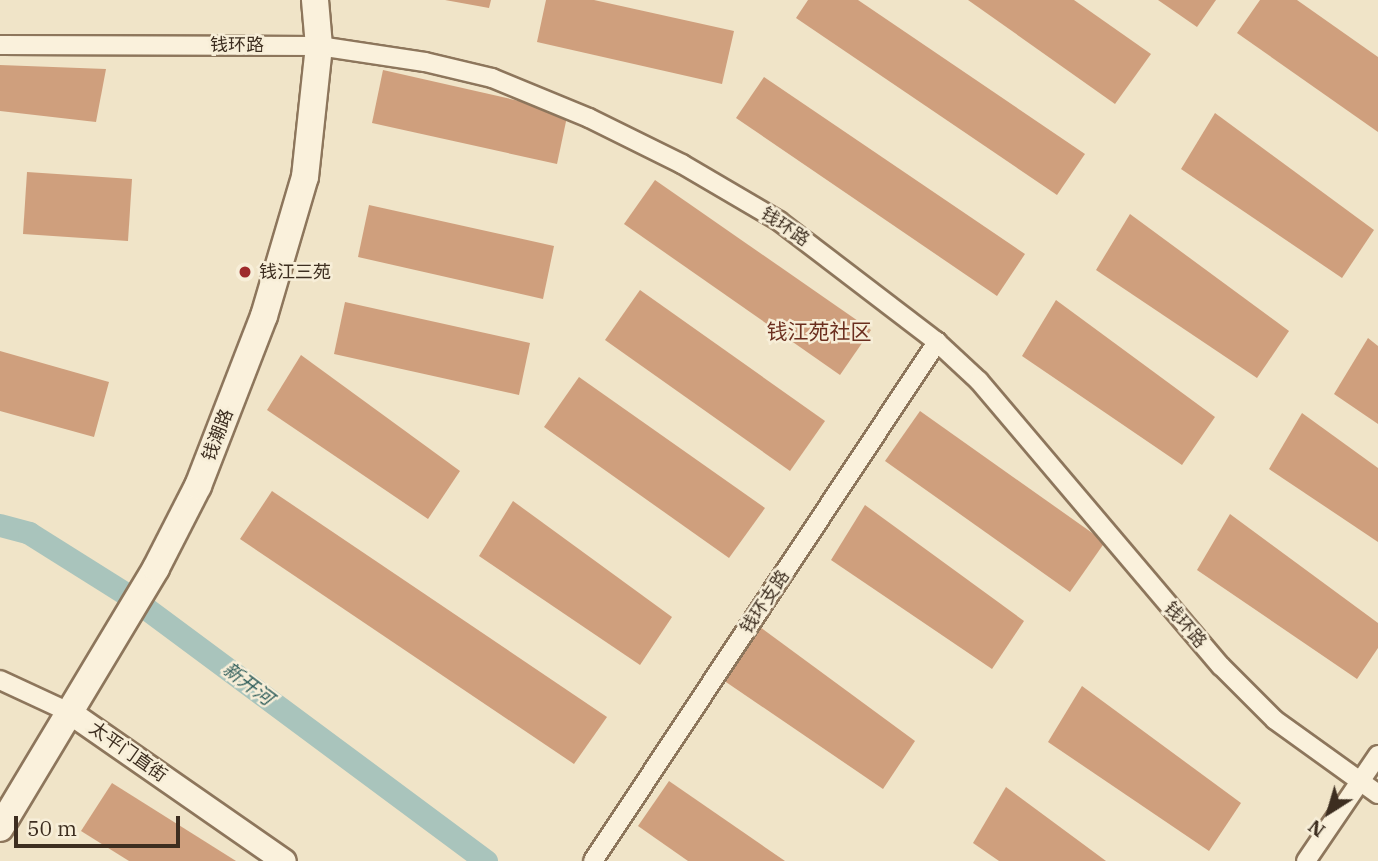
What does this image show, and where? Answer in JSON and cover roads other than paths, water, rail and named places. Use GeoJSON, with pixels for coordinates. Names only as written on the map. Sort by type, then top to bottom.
{"type":"FeatureCollection","features":[{"type":"Feature","properties":{"kind":"main road","name":"钱潮路"},"geometry":{"type":"LineString","coordinates":[[0,828],[156,568],[198,486],[264,316],[305,177],[319,46],[315,0]]}},
{"type":"Feature","properties":{"kind":"street","name":"钱环路"},"geometry":{"type":"LineString","coordinates":[[0,45],[319,46],[425,62],[492,78],[589,118],[681,164],[779,221],[937,342],[988,391],[1221,666],[1275,720],[1378,794]]}},
{"type":"Feature","properties":{"kind":"street","name":"钱环支路"},"geometry":{"type":"LineString","coordinates":[[593,861],[937,342]]}},
{"type":"Feature","properties":{"kind":"street","name":"太平门直街"},"geometry":{"type":"LineString","coordinates":[[0,680],[71,713],[284,861]]}},
{"type":"Feature","properties":{"kind":"street"},"geometry":{"type":"LineString","coordinates":[[1306,861],[1378,755]]}},
{"type":"Feature","properties":{"kind":"waterway","name":"新开河"},"geometry":{"type":"LineString","coordinates":[[0,525],[29,533],[128,595],[486,861]]}},
{"type":"Feature","properties":{"kind":"place","name":"钱江三苑"},"geometry":{"type":"Point","coordinates":[245,272]}},
{"type":"Feature","properties":{"kind":"district","name":"钱江苑社区"},"geometry":{"type":"Point","coordinates":[819,331]}}]}
